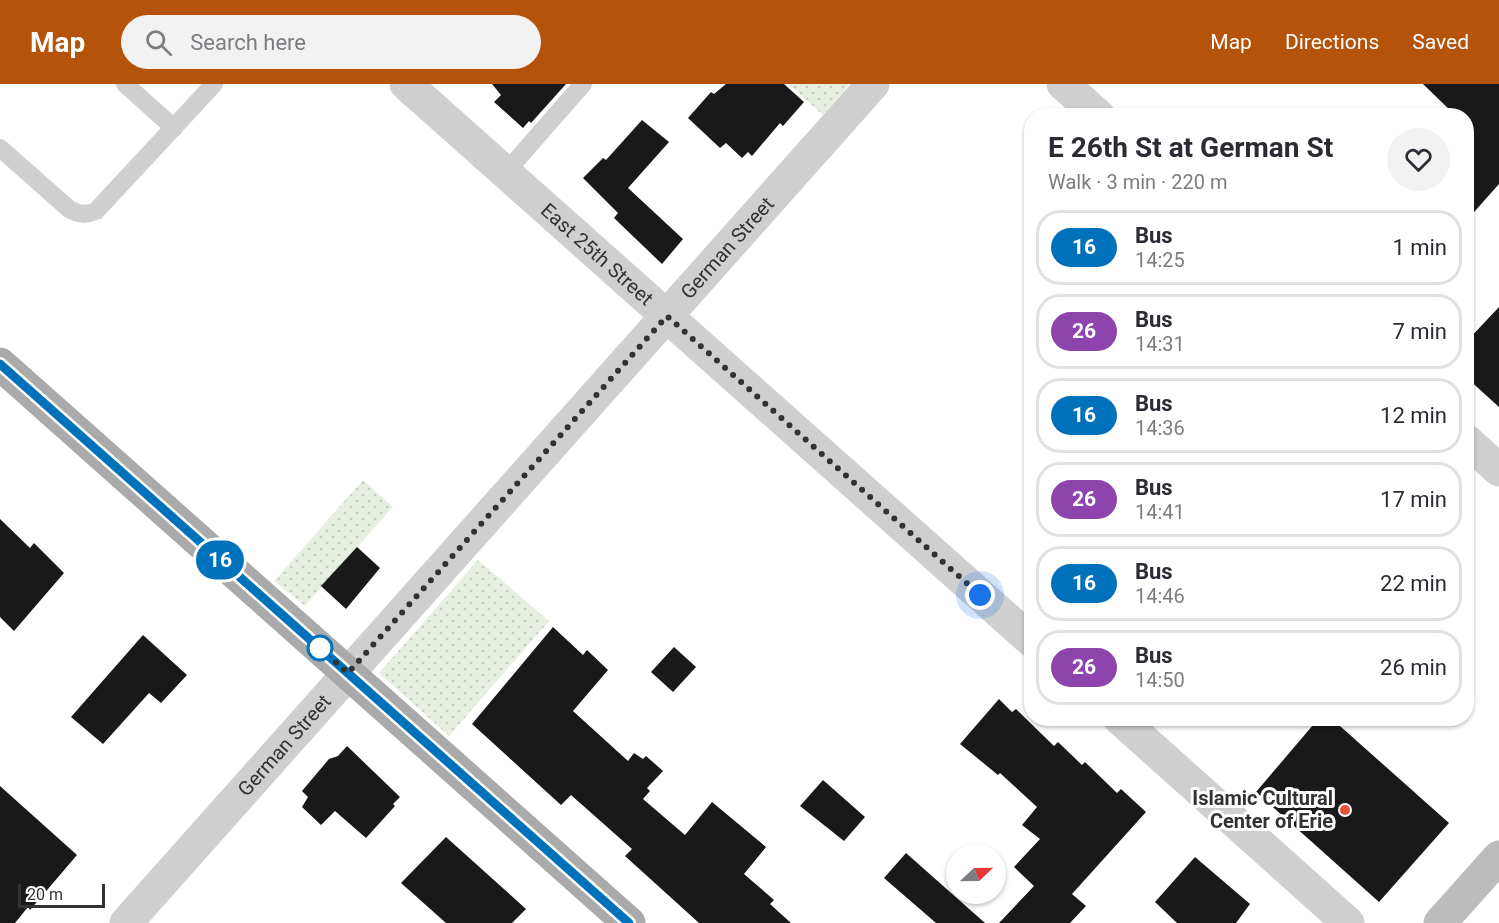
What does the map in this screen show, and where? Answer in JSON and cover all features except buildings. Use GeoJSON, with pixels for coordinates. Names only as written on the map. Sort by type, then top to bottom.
{"type":"FeatureCollection","features":[{"type":"Feature","properties":{"kind":"main road"},"geometry":{"type":"LineString","coordinates":[[0,364],[629,923]]}},
{"type":"Feature","properties":{"kind":"main road"},"geometry":{"type":"LineString","coordinates":[[1440,923],[1499,857]]}},
{"type":"Feature","properties":{"kind":"street","name":"East 25th Street"},"geometry":{"type":"LineString","coordinates":[[406,84],[1024,634]]}},
{"type":"Feature","properties":{"kind":"street","name":"German Street"},"geometry":{"type":"LineString","coordinates":[[126,923],[873,84]]}},
{"type":"Feature","properties":{"kind":"street"},"geometry":{"type":"LineString","coordinates":[[1063,84],[1089,108]]}},
{"type":"Feature","properties":{"kind":"street"},"geometry":{"type":"LineString","coordinates":[[1474,447],[1499,470]]}},
{"type":"Feature","properties":{"kind":"street"},"geometry":{"type":"LineString","coordinates":[[1128,726],[1348,923]]}},
{"type":"Feature","properties":{"kind":"lane"},"geometry":{"type":"LineString","coordinates":[[125,84],[174,128]]}},
{"type":"Feature","properties":{"kind":"lane"},"geometry":{"type":"LineString","coordinates":[[0,148],[69,209],[78,214],[89,214],[96,211],[214,84]]}},
{"type":"Feature","properties":{"kind":"lane"},"geometry":{"type":"LineString","coordinates":[[505,173],[583,84]]}},
{"type":"Feature","properties":{"kind":"shaded area"},"geometry":{"type":"Polygon","coordinates":[[[788,84],[850,84],[823,115],[788,84]]]}},
{"type":"Feature","properties":{"kind":"shaded area"},"geometry":{"type":"Polygon","coordinates":[[[363,480],[393,507],[305,606],[274,581],[363,480]]]}},
{"type":"Feature","properties":{"kind":"shaded area"},"geometry":{"type":"Polygon","coordinates":[[[478,560],[549,621],[449,736],[379,673],[478,560]]]}},
{"type":"Feature","properties":{"kind":"bus line","name":"16"},"geometry":{"type":"LineString","coordinates":[[0,364],[629,923]]}},
{"type":"Feature","properties":{"kind":"place","name":"Islamic Cultural Center of Erie"},"geometry":{"type":"Point","coordinates":[1345,810]}},
{"type":"Feature","properties":{"kind":"route"},"geometry":{"type":"LineString","coordinates":[[320,648],[348,673],[667,316],[980,595]]}}]}
